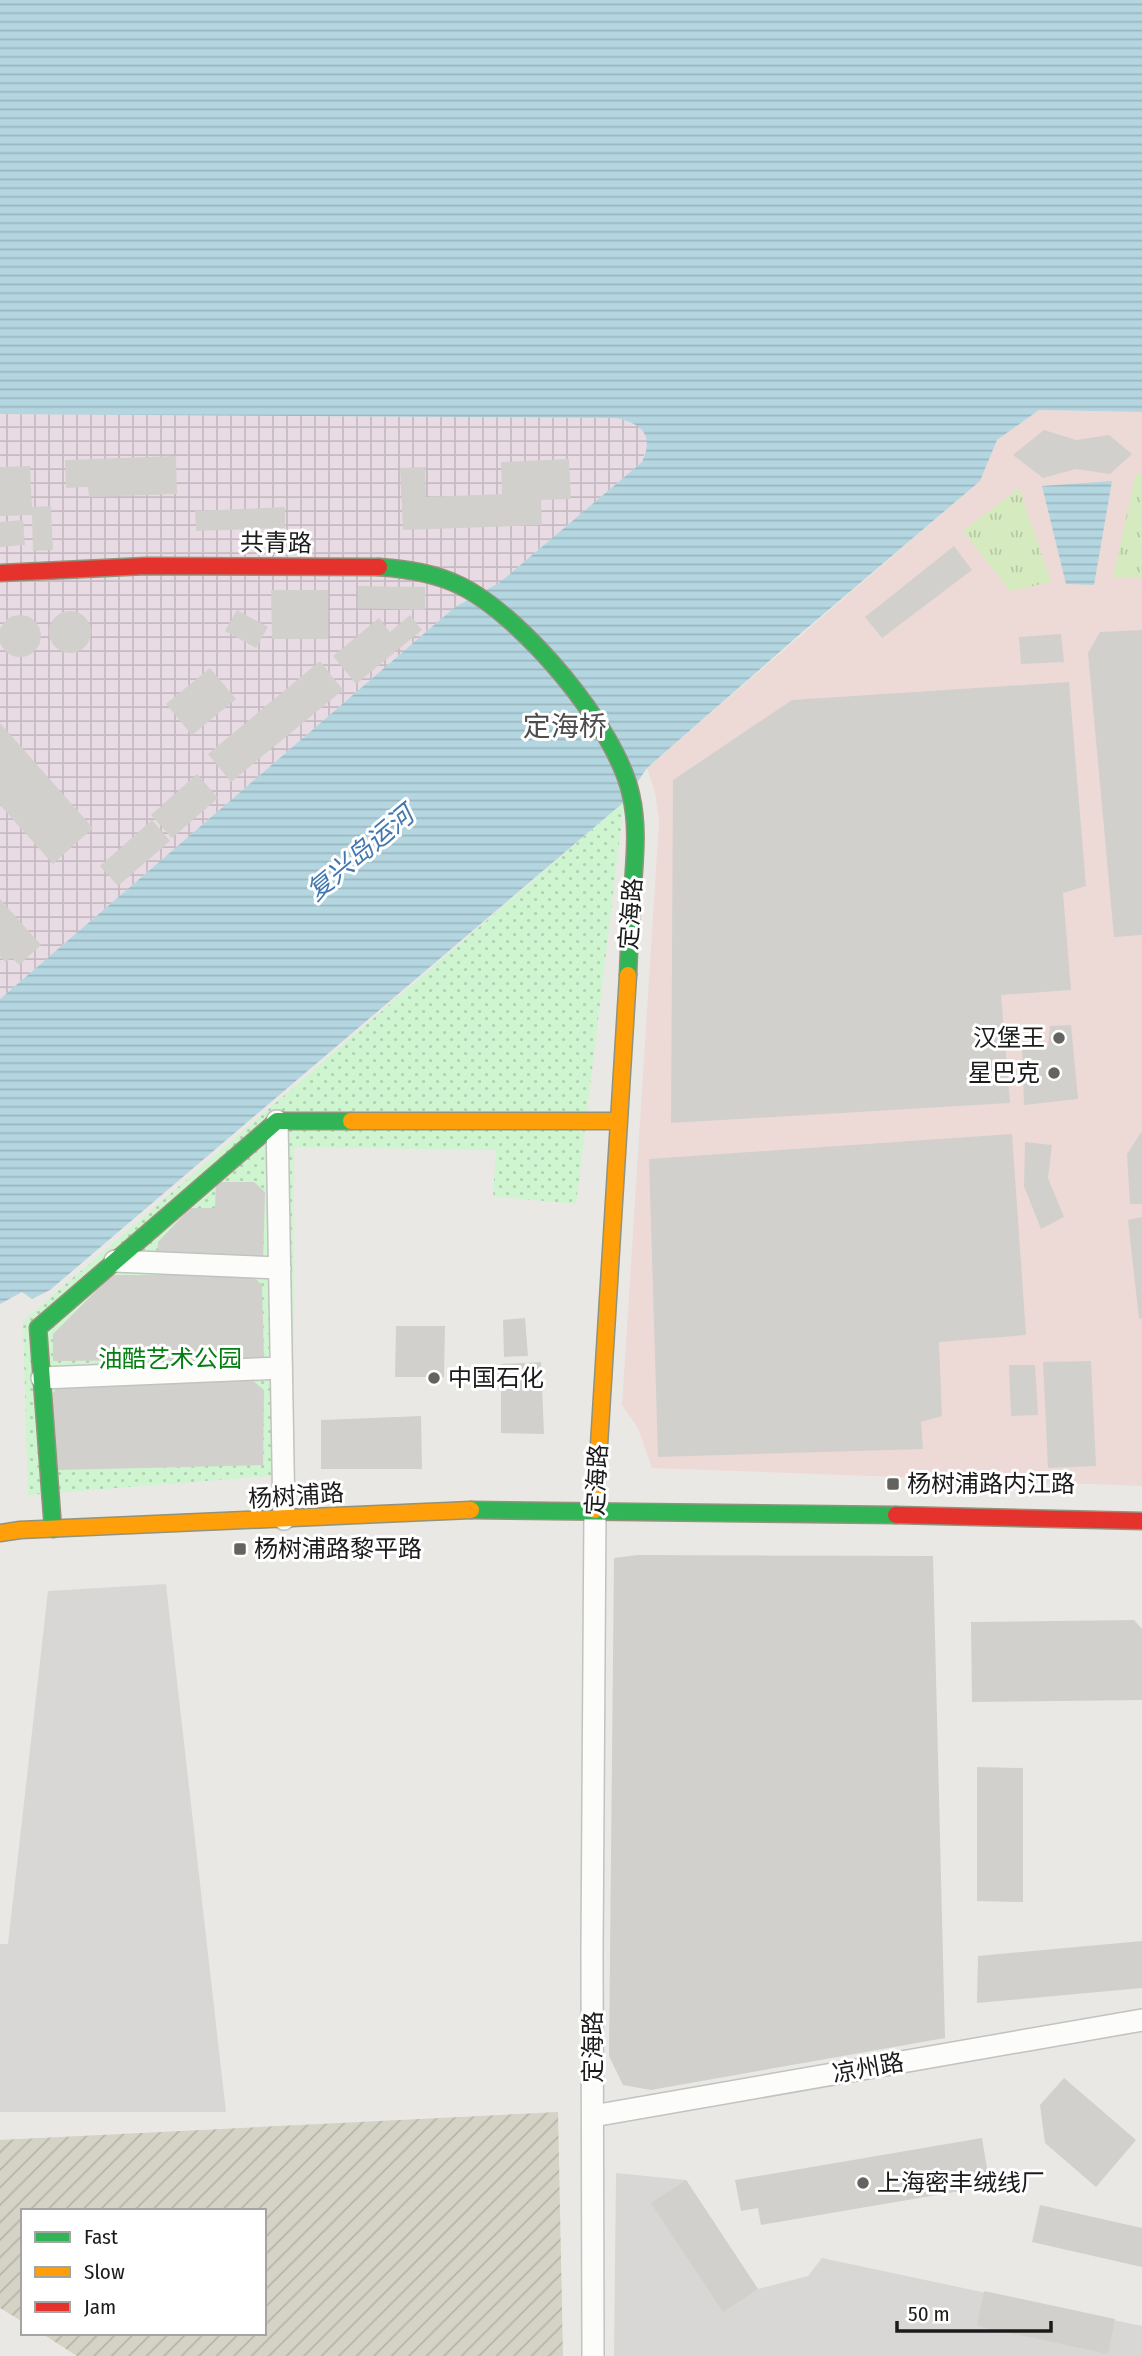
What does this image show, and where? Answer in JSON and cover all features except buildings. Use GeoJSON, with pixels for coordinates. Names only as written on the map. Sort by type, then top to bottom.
{"type":"FeatureCollection","features":[{"type":"Feature","properties":{"kind":"street","name":"共青路"},"geometry":{"type":"LineString","coordinates":[[0,573],[56,568],[176,565],[389,567],[428,574],[455,583],[493,604],[530,639]]}},
{"type":"Feature","properties":{"kind":"street","name":"定海路"},"geometry":{"type":"LineString","coordinates":[[530,639],[593,715],[620,758],[636,811],[595,1510],[593,2356]]}},
{"type":"Feature","properties":{"kind":"street"},"geometry":{"type":"LineString","coordinates":[[54,1529],[38,1328],[277,1121],[618,1121]]}},
{"type":"Feature","properties":{"kind":"street"},"geometry":{"type":"LineString","coordinates":[[277,1121],[284,1519]]}},
{"type":"Feature","properties":{"kind":"street"},"geometry":{"type":"LineString","coordinates":[[115,1261],[279,1268]]}},
{"type":"Feature","properties":{"kind":"street"},"geometry":{"type":"LineString","coordinates":[[42,1378],[281,1368]]}},
{"type":"Feature","properties":{"kind":"street","name":"杨树浦路"},"geometry":{"type":"LineString","coordinates":[[0,1533],[467,1510],[1142,1521]]}},
{"type":"Feature","properties":{"kind":"street","name":"凉州路"},"geometry":{"type":"LineString","coordinates":[[593,2116],[1142,2020]]}},
{"type":"Feature","properties":{"kind":"shaded area"},"geometry":{"type":"Polygon","coordinates":[[[1039,410],[1142,412],[1142,1486],[652,1468],[638,1428],[622,1405],[659,822],[655,792],[647,768],[980,481],[997,440],[1039,410]]]}},
{"type":"Feature","properties":{"kind":"shaded area"},"geometry":{"type":"Polygon","coordinates":[[[0,414],[616,418],[629,420],[639,426],[648,442],[642,462],[499,583],[455,607],[0,999],[0,414]]]}},
{"type":"Feature","properties":{"kind":"shaded area"},"geometry":{"type":"Polygon","coordinates":[[[166,1584],[226,2112],[0,2112],[0,1944],[8,1944],[48,1591],[166,1584]]]}},
{"type":"Feature","properties":{"kind":"shaded area"},"geometry":{"type":"Polygon","coordinates":[[[558,2112],[563,2356],[77,2356],[44,2335],[266,2335],[266,2209],[21,2209],[21,2321],[0,2308],[0,2140],[558,2112]]]}},
{"type":"Feature","properties":{"kind":"shaded area"},"geometry":{"type":"Polygon","coordinates":[[[616,2173],[686,2180],[758,2289],[808,2276],[822,2258],[1142,2326],[1142,2356],[614,2356],[616,2173]]]}},
{"type":"Feature","properties":{"kind":"green space"},"geometry":{"type":"Polygon","coordinates":[[[1136,473],[1142,474],[1142,577],[1113,578],[1136,473]]]}},
{"type":"Feature","properties":{"kind":"green space"},"geometry":{"type":"Polygon","coordinates":[[[1019,488],[1051,582],[1010,591],[963,531],[1019,488]]]}},
{"type":"Feature","properties":{"kind":"green space","name":"油酷艺术公园"},"geometry":{"type":"Polygon","coordinates":[[[624,802],[576,1204],[493,1196],[496,1150],[294,1147],[294,1474],[28,1495],[23,1321],[624,802]]]}},
{"type":"Feature","properties":{"kind":"water","name":"复兴岛运河"},"geometry":{"type":"Polygon","coordinates":[[[0,0],[1142,0],[1142,412],[1039,410],[997,440],[980,481],[647,768],[624,802],[50,1290],[32,1299],[22,1292],[0,1304],[0,999],[455,607],[499,583],[642,462],[647,445],[644,432],[639,427],[616,418],[0,414],[0,0]]]}},
{"type":"Feature","properties":{"kind":"water"},"geometry":{"type":"Polygon","coordinates":[[[1112,481],[1094,585],[1066,584],[1042,486],[1112,481]]]}},
{"type":"Feature","properties":{"kind":"traffic: fast"},"geometry":{"type":"LineString","coordinates":[[379,567],[410,570],[441,578],[461,586],[485,601],[511,622],[564,677],[607,738],[622,768],[635,818],[628,975]]}},
{"type":"Feature","properties":{"kind":"traffic: fast"},"geometry":{"type":"LineString","coordinates":[[53,1529],[38,1328],[277,1121],[351,1121]]}},
{"type":"Feature","properties":{"kind":"traffic: fast"},"geometry":{"type":"LineString","coordinates":[[471,1510],[896,1515]]}},
{"type":"Feature","properties":{"kind":"traffic: slow"},"geometry":{"type":"LineString","coordinates":[[595,1510],[628,975]]}},
{"type":"Feature","properties":{"kind":"traffic: slow"},"geometry":{"type":"LineString","coordinates":[[351,1121],[618,1121]]}},
{"type":"Feature","properties":{"kind":"traffic: slow"},"geometry":{"type":"LineString","coordinates":[[0,1533],[471,1510]]}},
{"type":"Feature","properties":{"kind":"traffic: jam"},"geometry":{"type":"LineString","coordinates":[[0,573],[146,566],[379,567]]}},
{"type":"Feature","properties":{"kind":"traffic: jam"},"geometry":{"type":"LineString","coordinates":[[896,1515],[1142,1521]]}},
{"type":"Feature","properties":{"kind":"place","name":"汉堡王"},"geometry":{"type":"Point","coordinates":[1059,1038]}},
{"type":"Feature","properties":{"kind":"place","name":"星巴克"},"geometry":{"type":"Point","coordinates":[1054,1073]}},
{"type":"Feature","properties":{"kind":"place","name":"中国石化"},"geometry":{"type":"Point","coordinates":[434,1378]}},
{"type":"Feature","properties":{"kind":"place","name":"杨树浦路内江路"},"geometry":{"type":"Point","coordinates":[893,1484]}},
{"type":"Feature","properties":{"kind":"place","name":"杨树浦路黎平路"},"geometry":{"type":"Point","coordinates":[240,1549]}},
{"type":"Feature","properties":{"kind":"place","name":"上海密丰绒线厂"},"geometry":{"type":"Point","coordinates":[863,2183]}},
{"type":"Feature","properties":{"kind":"district","name":"定海桥"},"geometry":{"type":"Point","coordinates":[565,726]}}]}
